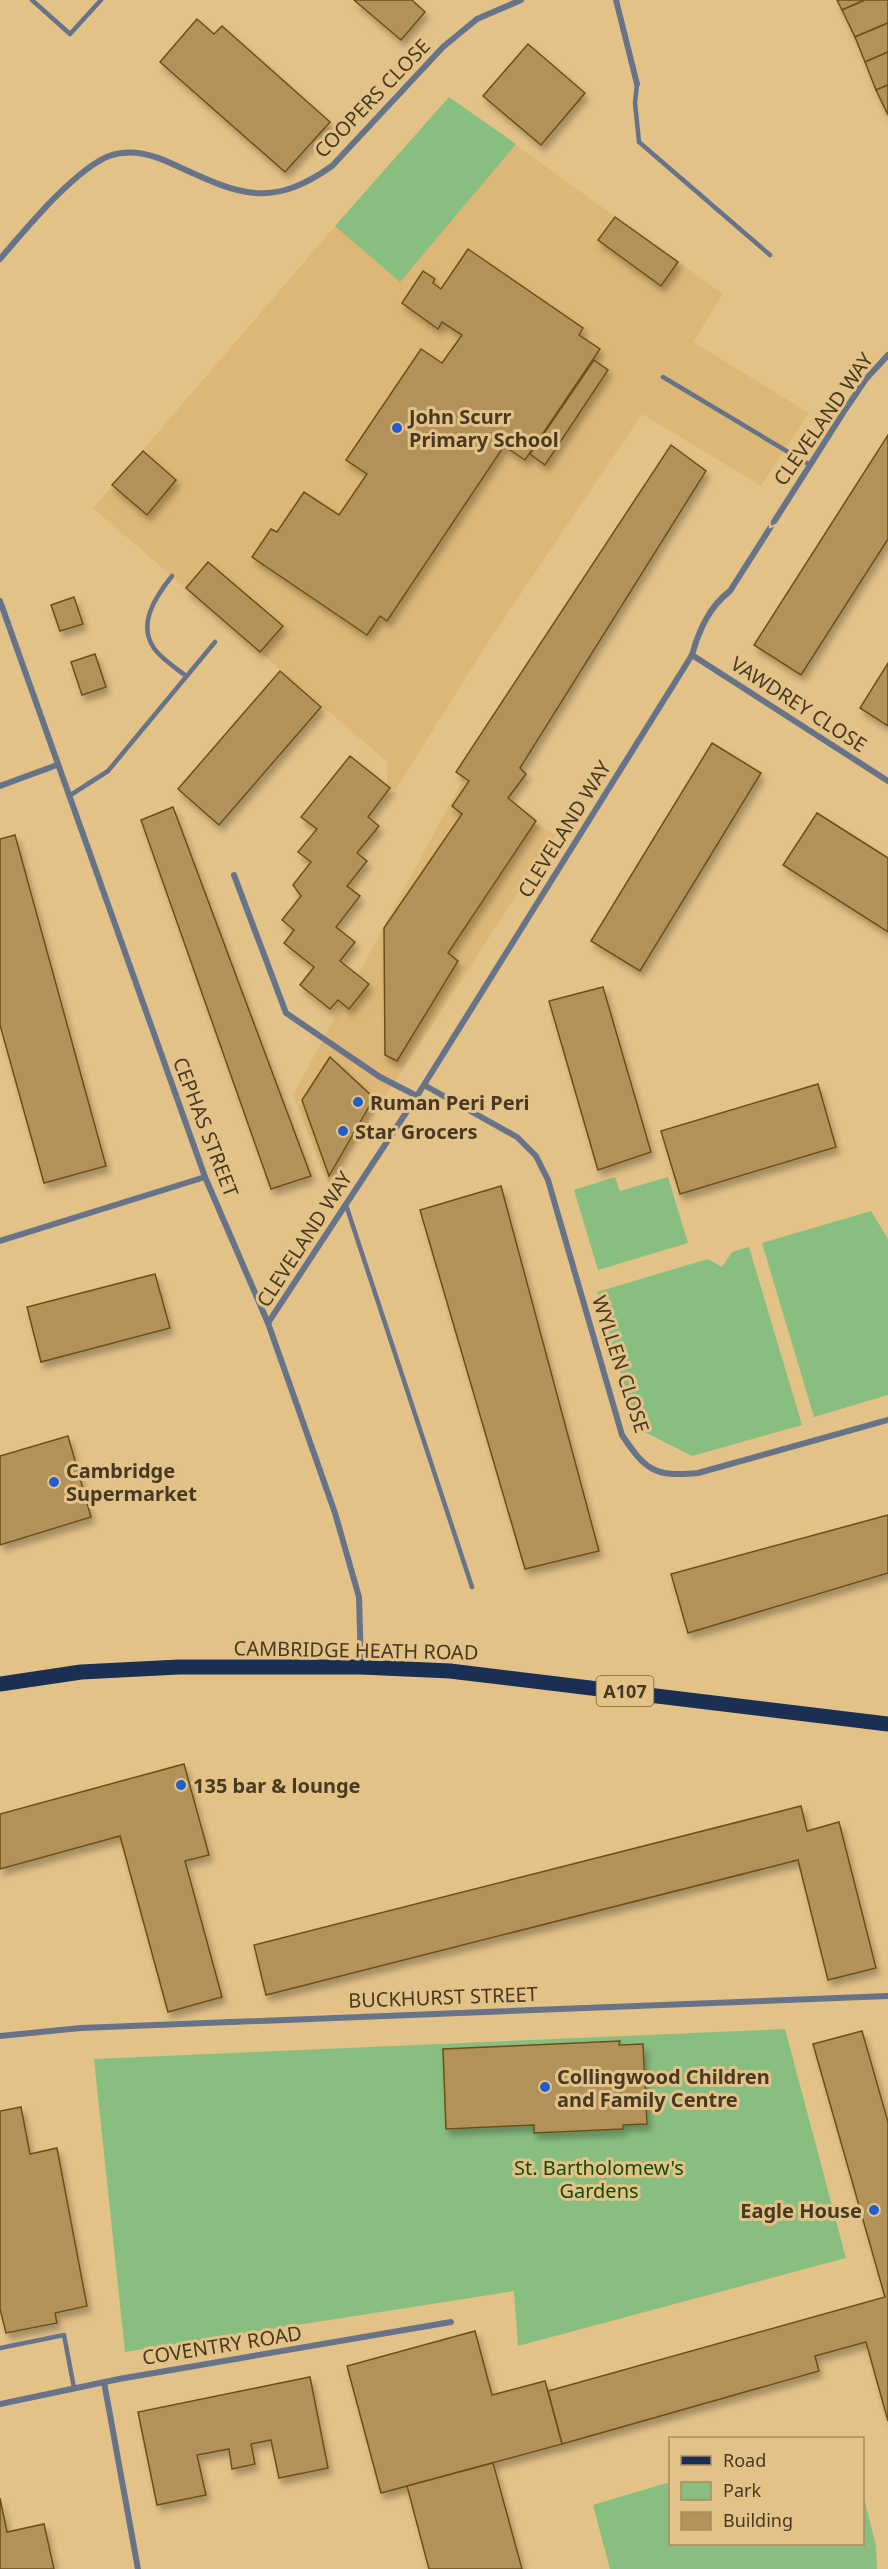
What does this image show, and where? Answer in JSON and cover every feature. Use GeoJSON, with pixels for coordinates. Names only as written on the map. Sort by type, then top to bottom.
{"type":"FeatureCollection","features":[{"type":"Feature","properties":{"kind":"main road","name":"CAMBRIDGE HEATH ROAD"},"geometry":{"type":"LineString","coordinates":[[0,1683],[102,1671],[179,1667],[361,1667],[481,1674],[888,1724]]}},
{"type":"Feature","properties":{"kind":"street","name":"COOPERS CLOSE"},"geometry":{"type":"LineString","coordinates":[[0,259],[70,185],[87,170],[109,156],[132,152],[154,155],[224,187],[254,195],[280,192],[310,182],[332,166],[443,48],[477,19],[521,0]]}},
{"type":"Feature","properties":{"kind":"street"},"geometry":{"type":"LineString","coordinates":[[616,0],[637,84]]}},
{"type":"Feature","properties":{"kind":"street","name":"CLEVELAND WAY"},"geometry":{"type":"LineString","coordinates":[[268,1323],[417,1096],[692,655],[699,631],[717,601],[730,591],[861,387],[888,355]]}},
{"type":"Feature","properties":{"kind":"street","name":"CEPHAS STREET"},"geometry":{"type":"LineString","coordinates":[[0,601],[205,1177],[268,1323],[335,1513],[356,1585],[360,1617],[361,1667]]}},
{"type":"Feature","properties":{"kind":"street","name":"VAWDREY CLOSE"},"geometry":{"type":"LineString","coordinates":[[692,655],[888,782]]}},
{"type":"Feature","properties":{"kind":"street"},"geometry":{"type":"LineString","coordinates":[[0,786],[57,765]]}},
{"type":"Feature","properties":{"kind":"street"},"geometry":{"type":"LineString","coordinates":[[234,876],[286,1013],[380,1077],[417,1096]]}},
{"type":"Feature","properties":{"kind":"street","name":"WYLLEN CLOSE"},"geometry":{"type":"LineString","coordinates":[[424,1084],[517,1137],[536,1156],[548,1180],[622,1435],[636,1457],[653,1470],[674,1475],[698,1473],[888,1420]]}},
{"type":"Feature","properties":{"kind":"street"},"geometry":{"type":"LineString","coordinates":[[0,1241],[205,1177]]}},
{"type":"Feature","properties":{"kind":"street","name":"BUCKHURST STREET"},"geometry":{"type":"LineString","coordinates":[[0,2036],[81,2028],[888,1996]]}},
{"type":"Feature","properties":{"kind":"street","name":"COVENTRY ROAD"},"geometry":{"type":"LineString","coordinates":[[0,2404],[104,2382],[451,2322]]}},
{"type":"Feature","properties":{"kind":"street"},"geometry":{"type":"LineString","coordinates":[[104,2382],[138,2569]]}},
{"type":"Feature","properties":{"kind":"lane"},"geometry":{"type":"LineString","coordinates":[[32,0],[70,34],[101,0]]}},
{"type":"Feature","properties":{"kind":"lane"},"geometry":{"type":"LineString","coordinates":[[637,84],[635,103],[639,142],[770,255]]}},
{"type":"Feature","properties":{"kind":"lane"},"geometry":{"type":"LineString","coordinates":[[663,377],[810,465]]}},
{"type":"Feature","properties":{"kind":"lane"},"geometry":{"type":"LineString","coordinates":[[172,576],[153,603],[147,630],[157,652],[186,676]]}},
{"type":"Feature","properties":{"kind":"lane"},"geometry":{"type":"LineString","coordinates":[[69,796],[108,771],[214,642]]}},
{"type":"Feature","properties":{"kind":"lane"},"geometry":{"type":"LineString","coordinates":[[346,1205],[472,1587]]}},
{"type":"Feature","properties":{"kind":"lane"},"geometry":{"type":"LineString","coordinates":[[0,2348],[64,2335],[74,2388]]}},
{"type":"Feature","properties":{"kind":"shaded area","name":"John Scurr Primary School"},"geometry":{"type":"Polygon","coordinates":[[[449,97],[723,294],[693,342],[809,413],[761,486],[642,414],[485,647],[396,789],[387,784],[387,762],[93,508],[449,97]]]}},
{"type":"Feature","properties":{"kind":"shaded area"},"geometry":{"type":"Polygon","coordinates":[[[461,783],[556,835],[328,1184],[293,1095],[461,783]]]}},
{"type":"Feature","properties":{"kind":"green space"},"geometry":{"type":"Polygon","coordinates":[[[449,97],[516,144],[400,282],[335,226],[449,97]]]}},
{"type":"Feature","properties":{"kind":"green space"},"geometry":{"type":"Polygon","coordinates":[[[615,1177],[620,1191],[668,1177],[688,1243],[598,1270],[574,1190],[615,1177]]]}},
{"type":"Feature","properties":{"kind":"green space"},"geometry":{"type":"Polygon","coordinates":[[[871,1211],[888,1239],[888,1395],[814,1417],[762,1243],[871,1211]]]}},
{"type":"Feature","properties":{"kind":"green space"},"geometry":{"type":"Polygon","coordinates":[[[749,1247],[802,1425],[692,1456],[637,1428],[597,1292],[708,1259],[722,1267],[732,1252],[749,1247]]]}},
{"type":"Feature","properties":{"kind":"green space","name":"St. Bartholomew's Gardens"},"geometry":{"type":"Polygon","coordinates":[[[785,2029],[846,2258],[518,2346],[514,2291],[125,2352],[94,2059],[785,2029]]]}},
{"type":"Feature","properties":{"kind":"green space"},"geometry":{"type":"Polygon","coordinates":[[[669,2482],[669,2545],[864,2545],[864,2498],[876,2546],[877,2569],[610,2569],[593,2505],[669,2482]]]}},
{"type":"Feature","properties":{"kind":"building"},"geometry":{"type":"Polygon","coordinates":[[[354,0],[412,0],[425,12],[401,40],[354,0]]]}},
{"type":"Feature","properties":{"kind":"building"},"geometry":{"type":"Polygon","coordinates":[[[837,0],[865,0],[842,10],[837,0]]]}},
{"type":"Feature","properties":{"kind":"building"},"geometry":{"type":"Polygon","coordinates":[[[865,0],[888,0],[888,23],[855,37],[842,10],[865,0]]]}},
{"type":"Feature","properties":{"kind":"building"},"geometry":{"type":"Polygon","coordinates":[[[197,19],[214,34],[222,26],[330,122],[285,172],[160,62],[197,19]]]}},
{"type":"Feature","properties":{"kind":"building"},"geometry":{"type":"Polygon","coordinates":[[[888,23],[888,52],[865,62],[855,37],[888,23]]]}},
{"type":"Feature","properties":{"kind":"building"},"geometry":{"type":"Polygon","coordinates":[[[528,44],[585,93],[541,145],[483,96],[528,44]]]}},
{"type":"Feature","properties":{"kind":"building"},"geometry":{"type":"Polygon","coordinates":[[[888,52],[888,85],[876,90],[865,62],[888,52]]]}},
{"type":"Feature","properties":{"kind":"building"},"geometry":{"type":"Polygon","coordinates":[[[888,85],[888,115],[876,90],[888,85]]]}},
{"type":"Feature","properties":{"kind":"building"},"geometry":{"type":"Polygon","coordinates":[[[615,217],[678,262],[661,286],[598,240],[615,217]]]}},
{"type":"Feature","properties":{"kind":"building"},"geometry":{"type":"Polygon","coordinates":[[[468,249],[583,328],[579,335],[600,349],[525,460],[504,446],[387,621],[380,616],[367,635],[252,557],[271,529],[277,532],[304,492],[339,515],[367,474],[346,460],[421,349],[442,363],[462,335],[442,322],[438,329],[402,303],[423,271],[435,279],[433,283],[441,289],[468,249]]]}},
{"type":"Feature","properties":{"kind":"building"},"geometry":{"type":"Polygon","coordinates":[[[594,360],[608,370],[545,465],[530,454],[594,360]]]}},
{"type":"Feature","properties":{"kind":"building"},"geometry":{"type":"Polygon","coordinates":[[[888,435],[888,539],[801,675],[754,645],[888,435]]]}},
{"type":"Feature","properties":{"kind":"building"},"geometry":{"type":"Polygon","coordinates":[[[671,445],[706,471],[520,768],[526,774],[508,798],[536,821],[448,953],[458,961],[397,1061],[385,1055],[384,928],[462,814],[452,806],[469,781],[456,772],[671,445]]]}},
{"type":"Feature","properties":{"kind":"building"},"geometry":{"type":"Polygon","coordinates":[[[143,451],[176,480],[147,515],[112,485],[143,451]]]}},
{"type":"Feature","properties":{"kind":"building"},"geometry":{"type":"Polygon","coordinates":[[[208,562],[283,626],[260,652],[186,588],[208,562]]]}},
{"type":"Feature","properties":{"kind":"building"},"geometry":{"type":"Polygon","coordinates":[[[74,597],[83,624],[60,631],[51,605],[74,597]]]}},
{"type":"Feature","properties":{"kind":"building"},"geometry":{"type":"Polygon","coordinates":[[[95,654],[106,687],[82,695],[71,662],[95,654]]]}},
{"type":"Feature","properties":{"kind":"building"},"geometry":{"type":"Polygon","coordinates":[[[888,663],[888,726],[860,708],[888,663]]]}},
{"type":"Feature","properties":{"kind":"building"},"geometry":{"type":"Polygon","coordinates":[[[280,671],[321,707],[219,825],[178,789],[280,671]]]}},
{"type":"Feature","properties":{"kind":"building"},"geometry":{"type":"Polygon","coordinates":[[[712,743],[761,773],[640,971],[591,941],[712,743]]]}},
{"type":"Feature","properties":{"kind":"building"},"geometry":{"type":"Polygon","coordinates":[[[350,756],[390,788],[368,817],[379,826],[357,853],[367,861],[347,886],[360,896],[336,927],[355,942],[340,961],[369,984],[349,1009],[338,1000],[330,1009],[300,985],[314,967],[284,943],[294,930],[282,920],[301,896],[293,885],[311,862],[298,852],[317,829],[301,817],[350,756]]]}},
{"type":"Feature","properties":{"kind":"building"},"geometry":{"type":"Polygon","coordinates":[[[173,807],[311,1176],[271,1189],[141,820],[173,807]]]}},
{"type":"Feature","properties":{"kind":"building"},"geometry":{"type":"Polygon","coordinates":[[[817,813],[888,858],[888,932],[783,865],[817,813]]]}},
{"type":"Feature","properties":{"kind":"building"},"geometry":{"type":"Polygon","coordinates":[[[15,835],[106,1166],[44,1183],[0,1025],[0,839],[15,835]]]}},
{"type":"Feature","properties":{"kind":"building"},"geometry":{"type":"Polygon","coordinates":[[[603,987],[651,1152],[598,1170],[549,1001],[603,987]]]}},
{"type":"Feature","properties":{"kind":"building"},"geometry":{"type":"Polygon","coordinates":[[[330,1057],[374,1098],[329,1176],[302,1100],[330,1057]]]}},
{"type":"Feature","properties":{"kind":"building"},"geometry":{"type":"Polygon","coordinates":[[[818,1084],[836,1147],[680,1194],[661,1131],[818,1084]]]}},
{"type":"Feature","properties":{"kind":"building"},"geometry":{"type":"Polygon","coordinates":[[[501,1186],[599,1551],[525,1569],[420,1210],[501,1186]]]}},
{"type":"Feature","properties":{"kind":"building"},"geometry":{"type":"Polygon","coordinates":[[[155,1274],[170,1328],[41,1362],[27,1307],[155,1274]]]}},
{"type":"Feature","properties":{"kind":"building"},"geometry":{"type":"Polygon","coordinates":[[[68,1436],[91,1517],[0,1545],[0,1456],[68,1436]]]}},
{"type":"Feature","properties":{"kind":"building"},"geometry":{"type":"Polygon","coordinates":[[[888,1515],[888,1573],[688,1633],[671,1574],[888,1515]]]}},
{"type":"Feature","properties":{"kind":"building"},"geometry":{"type":"Polygon","coordinates":[[[184,1764],[209,1855],[185,1861],[222,1997],[168,2012],[120,1836],[0,1869],[0,1814],[184,1764]]]}},
{"type":"Feature","properties":{"kind":"building"},"geometry":{"type":"Polygon","coordinates":[[[801,1806],[807,1831],[839,1822],[876,1968],[828,1980],[798,1860],[266,1995],[254,1945],[801,1806]]]}},
{"type":"Feature","properties":{"kind":"building","name":"Eagle House"},"geometry":{"type":"Polygon","coordinates":[[[862,2031],[888,2122],[888,2421],[866,2342],[815,2356],[819,2371],[562,2444],[548,2391],[885,2297],[813,2044],[862,2031]]]}},
{"type":"Feature","properties":{"kind":"building","name":"Collingwood Children and Family Centre"},"geometry":{"type":"Polygon","coordinates":[[[620,2041],[619,2045],[643,2044],[647,2124],[623,2125],[623,2129],[534,2133],[534,2125],[446,2129],[443,2049],[620,2041]]]}},
{"type":"Feature","properties":{"kind":"building"},"geometry":{"type":"Polygon","coordinates":[[[21,2107],[30,2154],[57,2148],[87,2306],[55,2313],[57,2323],[6,2333],[0,2309],[0,2111],[21,2107]]]}},
{"type":"Feature","properties":{"kind":"building"},"geometry":{"type":"Polygon","coordinates":[[[475,2331],[492,2395],[545,2381],[562,2444],[381,2493],[347,2366],[475,2331]]]}},
{"type":"Feature","properties":{"kind":"building"},"geometry":{"type":"Polygon","coordinates":[[[310,2377],[328,2468],[279,2478],[271,2440],[251,2444],[255,2464],[232,2469],[229,2449],[197,2455],[206,2495],[157,2505],[138,2412],[310,2377]]]}},
{"type":"Feature","properties":{"kind":"building"},"geometry":{"type":"Polygon","coordinates":[[[493,2463],[522,2569],[429,2569],[407,2486],[493,2463]]]}},
{"type":"Feature","properties":{"kind":"building"},"geometry":{"type":"Polygon","coordinates":[[[0,2498],[7,2532],[44,2524],[54,2569],[0,2569],[0,2498]]]}},
{"type":"Feature","properties":{"kind":"place","name":"John Scurr Primary School"},"geometry":{"type":"Point","coordinates":[397,428]}},
{"type":"Feature","properties":{"kind":"place","name":"Ruman Peri Peri"},"geometry":{"type":"Point","coordinates":[358,1102]}},
{"type":"Feature","properties":{"kind":"place","name":"Star Grocers"},"geometry":{"type":"Point","coordinates":[343,1131]}},
{"type":"Feature","properties":{"kind":"place","name":"Cambridge Supermarket"},"geometry":{"type":"Point","coordinates":[54,1482]}},
{"type":"Feature","properties":{"kind":"place","name":"135 bar & lounge"},"geometry":{"type":"Point","coordinates":[181,1785]}},
{"type":"Feature","properties":{"kind":"place","name":"Collingwood Children and Family Centre"},"geometry":{"type":"Point","coordinates":[545,2087]}},
{"type":"Feature","properties":{"kind":"place","name":"Eagle House"},"geometry":{"type":"Point","coordinates":[874,2210]}}]}
